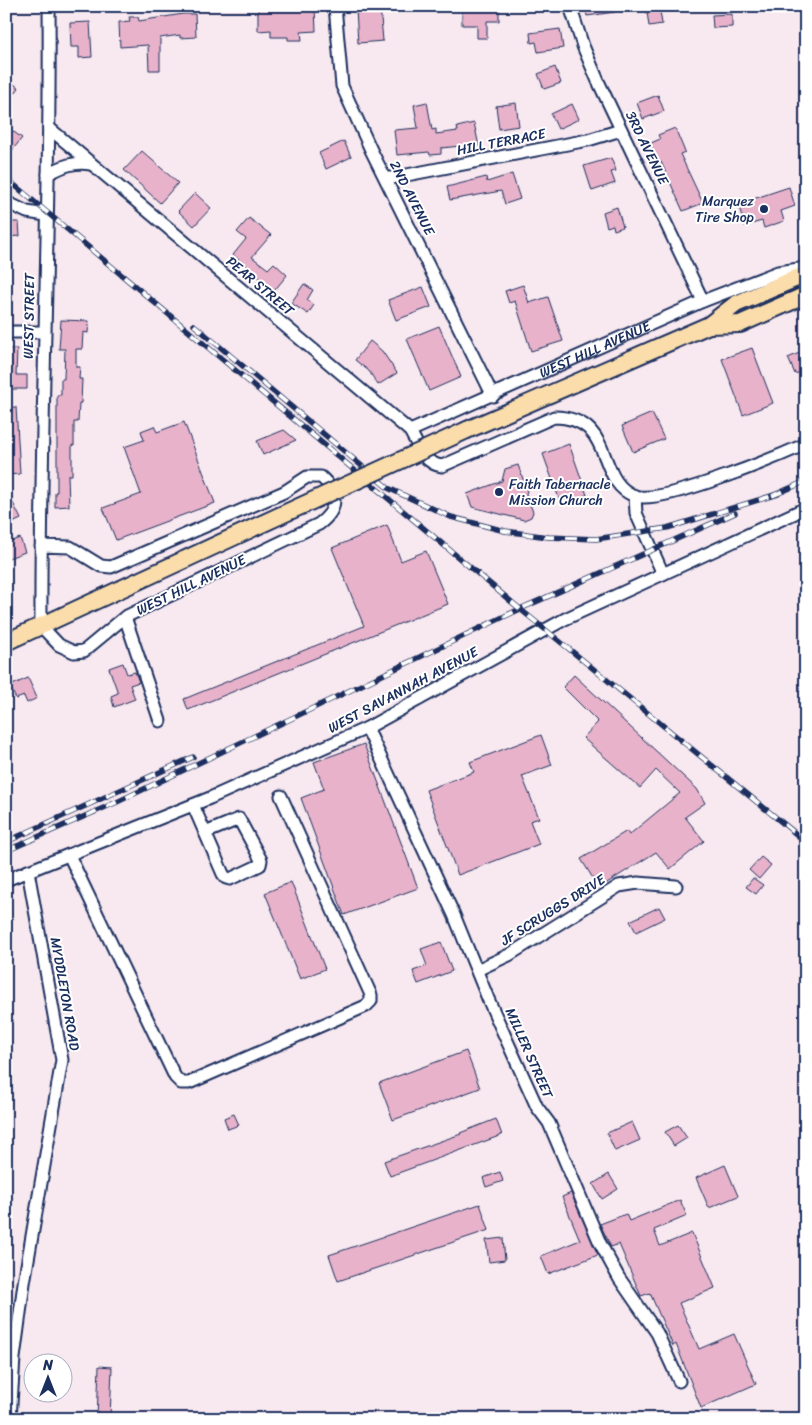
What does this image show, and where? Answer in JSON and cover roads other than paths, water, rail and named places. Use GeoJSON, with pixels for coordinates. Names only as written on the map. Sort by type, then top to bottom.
{"type":"FeatureCollection","features":[{"type":"Feature","properties":{"kind":"highway","name":"WEST HILL AVENUE"},"geometry":{"type":"LineString","coordinates":[[6,642],[467,430],[709,325],[736,304],[806,274]]}},
{"type":"Feature","properties":{"kind":"highway","name":"WEST HILL AVENUE"},"geometry":{"type":"LineString","coordinates":[[709,325],[740,324],[806,295]]}},
{"type":"Feature","properties":{"kind":"street","name":"WEST STREET"},"geometry":{"type":"LineString","coordinates":[[41,626],[44,332],[49,128],[49,6]]}},
{"type":"Feature","properties":{"kind":"street","name":"2ND AVENUE"},"geometry":{"type":"LineString","coordinates":[[335,6],[342,86],[493,396]]}},
{"type":"Feature","properties":{"kind":"street","name":"3RD AVENUE"},"geometry":{"type":"LineString","coordinates":[[570,6],[583,46],[703,301]]}},
{"type":"Feature","properties":{"kind":"street","name":"PEAR STREET"},"geometry":{"type":"LineString","coordinates":[[49,128],[410,430]]}},
{"type":"Feature","properties":{"kind":"street","name":"HILL TERRACE"},"geometry":{"type":"LineString","coordinates":[[386,179],[588,140],[621,130]]}},
{"type":"Feature","properties":{"kind":"street"},"geometry":{"type":"LineString","coordinates":[[48,174],[71,163],[91,164]]}},
{"type":"Feature","properties":{"kind":"street"},"geometry":{"type":"LineString","coordinates":[[8,206],[46,215]]}},
{"type":"Feature","properties":{"kind":"street","name":"WEST HILL AVENUE"},"geometry":{"type":"LineString","coordinates":[[410,430],[493,396],[703,301],[778,272],[806,268]]}},
{"type":"Feature","properties":{"kind":"street"},"geometry":{"type":"LineString","coordinates":[[6,332],[44,332]]}},
{"type":"Feature","properties":{"kind":"street"},"geometry":{"type":"LineString","coordinates":[[410,430],[426,459],[434,465],[442,466],[554,416],[568,417],[580,421],[591,429],[613,474],[623,488],[636,496],[648,497],[674,492],[761,463],[806,444]]}},
{"type":"Feature","properties":{"kind":"street","name":"WEST HILL AVENUE"},"geometry":{"type":"LineString","coordinates":[[41,546],[70,546],[101,566],[111,567],[284,492],[307,477],[321,477],[330,485],[334,506],[330,515],[319,524],[125,617],[84,651],[74,652],[59,645],[41,626]]}},
{"type":"Feature","properties":{"kind":"street"},"geometry":{"type":"LineString","coordinates":[[636,496],[636,512],[663,574]]}},
{"type":"Feature","properties":{"kind":"street","name":"WEST SAVANNAH AVENUE"},"geometry":{"type":"LineString","coordinates":[[6,880],[193,805],[367,728],[565,619],[806,508]]}},
{"type":"Feature","properties":{"kind":"street"},"geometry":{"type":"LineString","coordinates":[[125,617],[160,722]]}},
{"type":"Feature","properties":{"kind":"street","name":"MILLER STREET"},"geometry":{"type":"LineString","coordinates":[[367,728],[454,915],[537,1107],[549,1123],[600,1243],[619,1278],[657,1333],[679,1381]]}},
{"type":"Feature","properties":{"kind":"street"},"geometry":{"type":"LineString","coordinates":[[69,855],[175,1077],[181,1083],[189,1083],[366,1006],[371,1001],[371,995],[281,796]]}},
{"type":"Feature","properties":{"kind":"street"},"geometry":{"type":"LineString","coordinates":[[193,805],[205,833],[226,878],[230,879],[260,864],[261,860],[239,819],[236,818],[205,833]]}},
{"type":"Feature","properties":{"kind":"street","name":"MYDDLETON ROAD"},"geometry":{"type":"LineString","coordinates":[[10,1419],[10,1359],[62,1060],[28,871]]}},
{"type":"Feature","properties":{"kind":"street","name":"JF SCRUGGS DRIVE"},"geometry":{"type":"LineString","coordinates":[[477,970],[508,955],[619,886],[638,883],[676,886]]}},
{"type":"Feature","properties":{"kind":"railway"},"geometry":{"type":"LineString","coordinates":[[6,178],[520,609],[806,842]]}},
{"type":"Feature","properties":{"kind":"railway"},"geometry":{"type":"LineString","coordinates":[[194,325],[388,488],[451,517],[505,531],[548,537],[596,539],[667,528],[778,494]]}},
{"type":"Feature","properties":{"kind":"railway"},"geometry":{"type":"LineString","coordinates":[[772,496],[806,481]]}},
{"type":"Feature","properties":{"kind":"railway"},"geometry":{"type":"LineString","coordinates":[[6,851],[117,802],[520,609],[735,513]]}},
{"type":"Feature","properties":{"kind":"railway"},"geometry":{"type":"LineString","coordinates":[[6,842],[193,757]]}},
{"type":"Feature","properties":{"kind":"place","name":"Marquez Tire Shop"},"geometry":{"type":"Point","coordinates":[764,209]}},
{"type":"Feature","properties":{"kind":"place","name":"Faith Tabernacle Mission Church"},"geometry":{"type":"Point","coordinates":[499,492]}}]}
